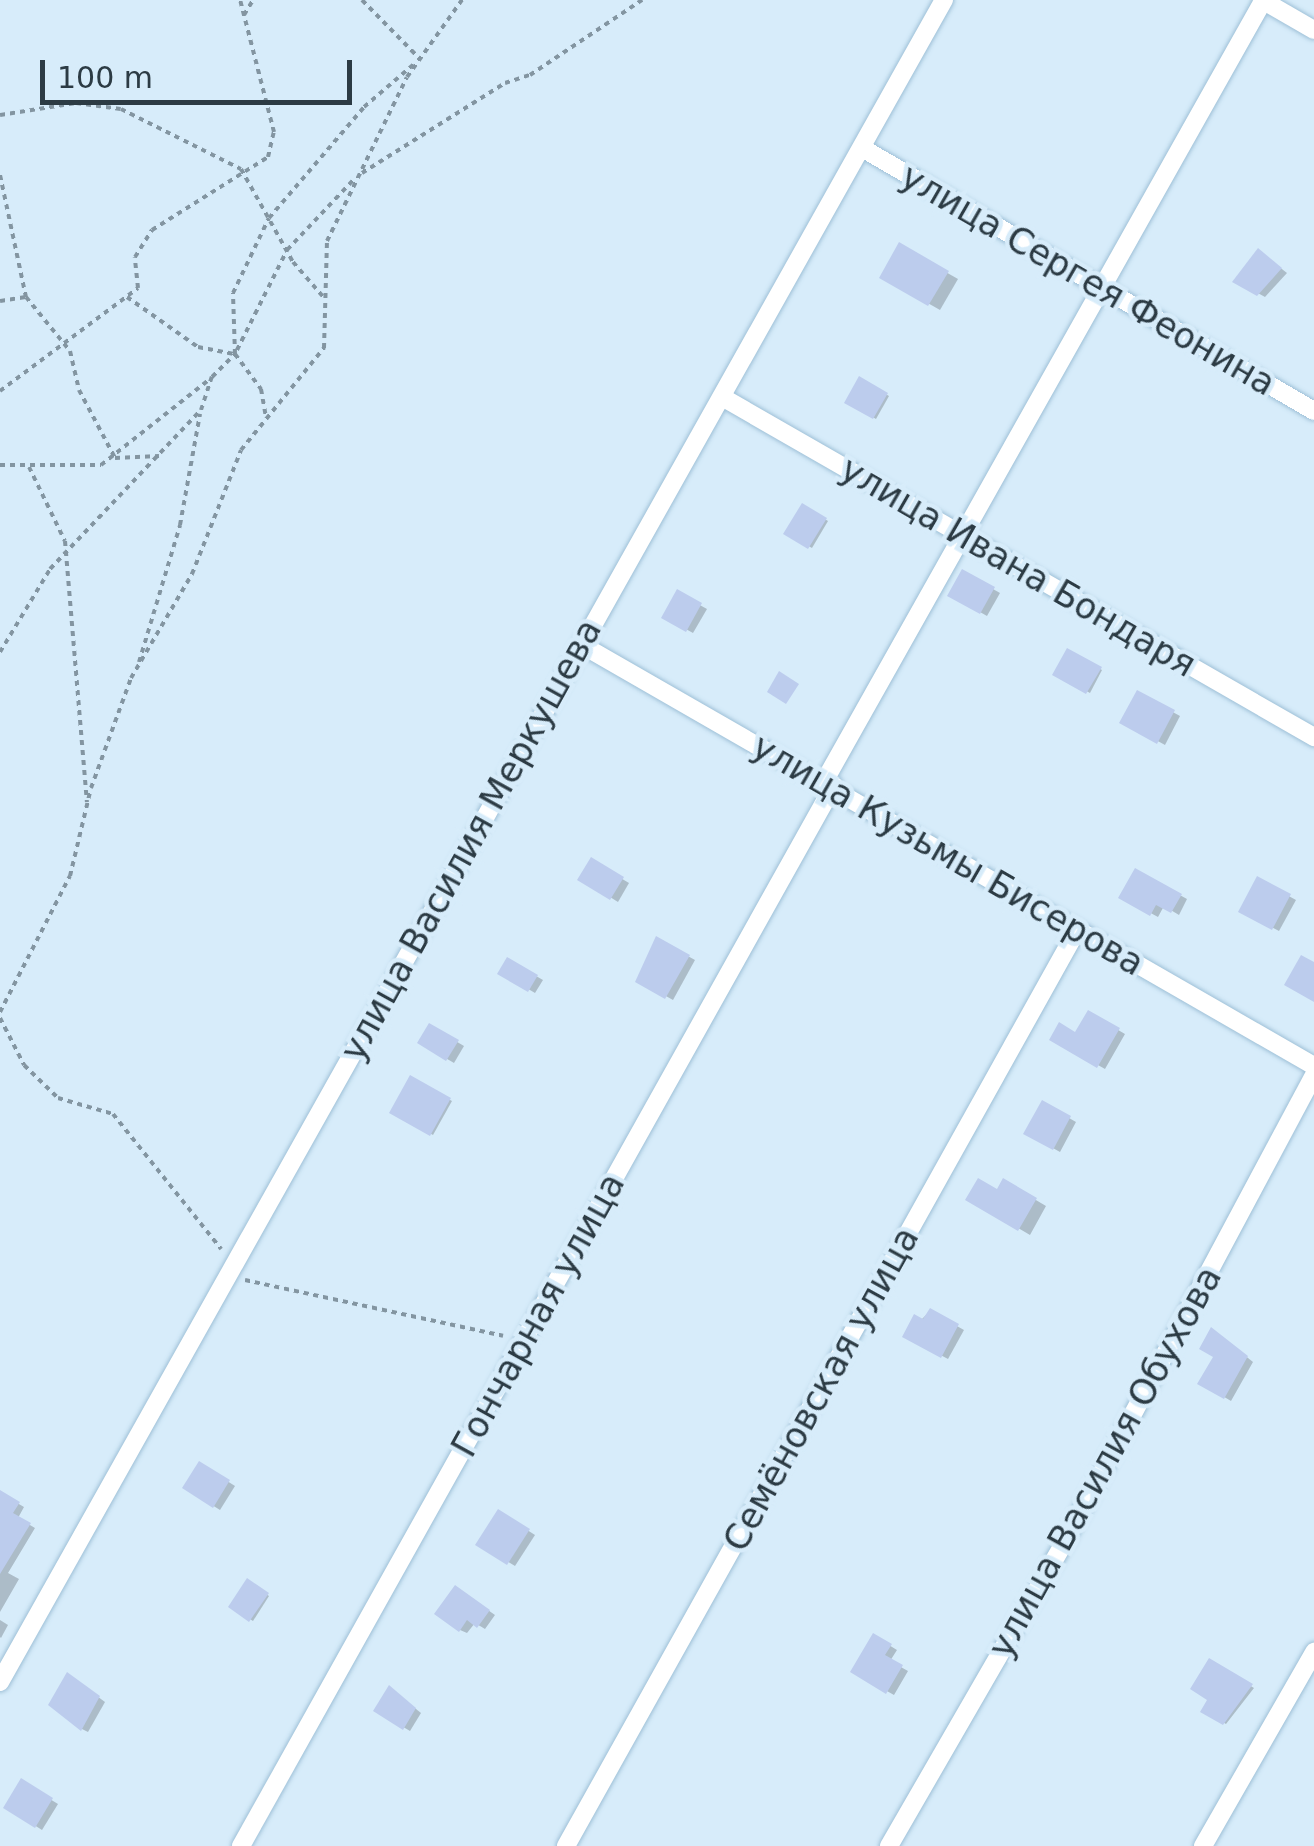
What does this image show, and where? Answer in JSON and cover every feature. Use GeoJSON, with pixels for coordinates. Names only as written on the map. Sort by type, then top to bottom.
{"type":"FeatureCollection","features":[{"type":"Feature","properties":{"kind":"street","name":"улица Василия Меркушева"},"geometry":{"type":"LineString","coordinates":[[0,1682],[944,0]]}},
{"type":"Feature","properties":{"kind":"street"},"geometry":{"type":"LineString","coordinates":[[1262,0],[1314,30]]}},
{"type":"Feature","properties":{"kind":"street","name":"Гончарная улица"},"geometry":{"type":"LineString","coordinates":[[241,1846],[830,782],[962,535],[1262,0]]}},
{"type":"Feature","properties":{"kind":"street","name":"улица Сергея Феонина"},"geometry":{"type":"LineString","coordinates":[[862,148],[1314,411]]}},
{"type":"Feature","properties":{"kind":"street","name":"улица Ивана Бондаря"},"geometry":{"type":"LineString","coordinates":[[722,397],[1314,737]]}},
{"type":"Feature","properties":{"kind":"street","name":"улица Кузьмы Бисерова"},"geometry":{"type":"LineString","coordinates":[[582,645],[830,782],[1076,932],[1314,1066]]}},
{"type":"Feature","properties":{"kind":"street","name":"Семёновская улица"},"geometry":{"type":"LineString","coordinates":[[566,1846],[1076,932]]}},
{"type":"Feature","properties":{"kind":"street","name":"улица Василия Обухова"},"geometry":{"type":"LineString","coordinates":[[889,1846],[1064,1544],[1314,1075]]}},
{"type":"Feature","properties":{"kind":"street"},"geometry":{"type":"LineString","coordinates":[[1203,1846],[1314,1652]]}},
{"type":"Feature","properties":{"kind":"path"},"geometry":{"type":"LineString","coordinates":[[0,391],[66,346],[138,288],[135,257],[152,230],[241,169],[268,157],[274,132],[240,0]]}},
{"type":"Feature","properties":{"kind":"path"},"geometry":{"type":"LineString","coordinates":[[244,15],[252,0]]}},
{"type":"Feature","properties":{"kind":"path"},"geometry":{"type":"LineString","coordinates":[[362,0],[420,59]]}},
{"type":"Feature","properties":{"kind":"path"},"geometry":{"type":"LineString","coordinates":[[136,671],[192,574],[240,450],[324,348],[327,241],[420,59],[462,0]]}},
{"type":"Feature","properties":{"kind":"path"},"geometry":{"type":"LineString","coordinates":[[0,465],[100,465],[114,458],[235,354],[287,250],[360,174],[505,83],[530,75],[642,0]]}},
{"type":"Feature","properties":{"kind":"path"},"geometry":{"type":"LineString","coordinates":[[266,418],[261,389],[235,354],[233,293],[269,218],[364,107],[420,59]]}},
{"type":"Feature","properties":{"kind":"path"},"geometry":{"type":"LineString","coordinates":[[0,115],[76,103],[121,109],[241,169],[287,250],[325,299]]}},
{"type":"Feature","properties":{"kind":"path"},"geometry":{"type":"LineString","coordinates":[[0,175],[26,297],[66,346],[79,390],[114,458]]}},
{"type":"Feature","properties":{"kind":"path"},"geometry":{"type":"LineString","coordinates":[[0,300],[26,297]]}},
{"type":"Feature","properties":{"kind":"path"},"geometry":{"type":"LineString","coordinates":[[127,297],[198,347],[235,354]]}},
{"type":"Feature","properties":{"kind":"path"},"geometry":{"type":"LineString","coordinates":[[0,1012],[70,876],[87,804],[136,671],[180,525],[201,410],[212,377]]}},
{"type":"Feature","properties":{"kind":"path"},"geometry":{"type":"LineString","coordinates":[[0,652],[66,553],[162,456],[201,410]]}},
{"type":"Feature","properties":{"kind":"path"},"geometry":{"type":"LineString","coordinates":[[114,458],[162,456]]}},
{"type":"Feature","properties":{"kind":"path"},"geometry":{"type":"LineString","coordinates":[[29,467],[66,553],[87,804]]}},
{"type":"Feature","properties":{"kind":"building"},"geometry":{"type":"Polygon","coordinates":[[[899,242],[949,271],[928,306],[879,278],[899,242]]]}},
{"type":"Feature","properties":{"kind":"building"},"geometry":{"type":"Polygon","coordinates":[[[1258,248],[1282,268],[1257,296],[1232,282],[1258,248]]]}},
{"type":"Feature","properties":{"kind":"building"},"geometry":{"type":"Polygon","coordinates":[[[859,376],[888,393],[873,419],[844,403],[859,376]]]}},
{"type":"Feature","properties":{"kind":"building"},"geometry":{"type":"Polygon","coordinates":[[[802,503],[827,518],[808,549],[783,534],[802,503]]]}},
{"type":"Feature","properties":{"kind":"building"},"geometry":{"type":"Polygon","coordinates":[[[962,569],[995,587],[980,614],[947,596],[962,569]]]}},
{"type":"Feature","properties":{"kind":"building"},"geometry":{"type":"Polygon","coordinates":[[[677,589],[702,603],[686,632],[661,618],[677,589]]]}},
{"type":"Feature","properties":{"kind":"building"},"geometry":{"type":"Polygon","coordinates":[[[1067,648],[1102,667],[1086,694],[1052,675],[1067,648]]]}},
{"type":"Feature","properties":{"kind":"building"},"geometry":{"type":"Polygon","coordinates":[[[779,671],[799,684],[786,704],[767,692],[779,671]]]}},
{"type":"Feature","properties":{"kind":"building"},"geometry":{"type":"Polygon","coordinates":[[[1137,690],[1175,710],[1157,744],[1119,723],[1137,690]]]}},
{"type":"Feature","properties":{"kind":"building"},"geometry":{"type":"Polygon","coordinates":[[[591,857],[624,877],[610,900],[577,880],[591,857]]]}},
{"type":"Feature","properties":{"kind":"building"},"geometry":{"type":"Polygon","coordinates":[[[1135,868],[1182,894],[1171,913],[1156,905],[1150,916],[1118,898],[1135,868]]]}},
{"type":"Feature","properties":{"kind":"building"},"geometry":{"type":"Polygon","coordinates":[[[1257,876],[1291,894],[1272,930],[1238,912],[1257,876]]]}},
{"type":"Feature","properties":{"kind":"building"},"geometry":{"type":"Polygon","coordinates":[[[656,936],[690,955],[665,999],[635,982],[656,936]]]}},
{"type":"Feature","properties":{"kind":"building"},"geometry":{"type":"Polygon","coordinates":[[[1301,955],[1314,962],[1314,1002],[1284,985],[1301,955]]]}},
{"type":"Feature","properties":{"kind":"building"},"geometry":{"type":"Polygon","coordinates":[[[507,957],[538,975],[528,992],[497,974],[507,957]]]}},
{"type":"Feature","properties":{"kind":"building"},"geometry":{"type":"Polygon","coordinates":[[[1088,1010],[1120,1028],[1097,1068],[1049,1040],[1059,1022],[1075,1032],[1088,1010]]]}},
{"type":"Feature","properties":{"kind":"building"},"geometry":{"type":"Polygon","coordinates":[[[429,1023],[459,1040],[446,1061],[417,1043],[429,1023]]]}},
{"type":"Feature","properties":{"kind":"building"},"geometry":{"type":"Polygon","coordinates":[[[410,1075],[451,1098],[430,1136],[389,1113],[410,1075]]]}},
{"type":"Feature","properties":{"kind":"building"},"geometry":{"type":"Polygon","coordinates":[[[1042,1100],[1071,1116],[1053,1150],[1023,1134],[1042,1100]]]}},
{"type":"Feature","properties":{"kind":"building"},"geometry":{"type":"Polygon","coordinates":[[[978,1178],[997,1189],[1003,1178],[1037,1198],[1018,1231],[965,1200],[978,1178]]]}},
{"type":"Feature","properties":{"kind":"building"},"geometry":{"type":"Polygon","coordinates":[[[930,1308],[959,1324],[941,1358],[902,1337],[914,1314],[923,1319],[930,1308]]]}},
{"type":"Feature","properties":{"kind":"building"},"geometry":{"type":"Polygon","coordinates":[[[1211,1327],[1248,1356],[1224,1399],[1197,1384],[1213,1357],[1199,1349],[1211,1327]]]}},
{"type":"Feature","properties":{"kind":"building"},"geometry":{"type":"Polygon","coordinates":[[[199,1461],[230,1480],[213,1508],[182,1488],[199,1461]]]}},
{"type":"Feature","properties":{"kind":"building"},"geometry":{"type":"Polygon","coordinates":[[[0,1490],[20,1502],[13,1513],[31,1523],[0,1574],[0,1490]]]}},
{"type":"Feature","properties":{"kind":"building"},"geometry":{"type":"Polygon","coordinates":[[[498,1509],[530,1529],[507,1565],[475,1545],[498,1509]]]}},
{"type":"Feature","properties":{"kind":"building"},"geometry":{"type":"Polygon","coordinates":[[[247,1578],[269,1593],[249,1622],[228,1607],[247,1578]]]}},
{"type":"Feature","properties":{"kind":"building"},"geometry":{"type":"Polygon","coordinates":[[[455,1585],[490,1610],[477,1628],[467,1620],[459,1632],[434,1614],[455,1585]]]}},
{"type":"Feature","properties":{"kind":"building"},"geometry":{"type":"Polygon","coordinates":[[[873,1633],[892,1644],[885,1655],[903,1665],[886,1694],[850,1672],[873,1633]]]}},
{"type":"Feature","properties":{"kind":"building"},"geometry":{"type":"Polygon","coordinates":[[[1209,1658],[1253,1684],[1223,1725],[1200,1712],[1207,1700],[1190,1689],[1209,1658]]]}},
{"type":"Feature","properties":{"kind":"building"},"geometry":{"type":"Polygon","coordinates":[[[67,1672],[100,1696],[81,1731],[48,1705],[67,1672]]]}},
{"type":"Feature","properties":{"kind":"building"},"geometry":{"type":"Polygon","coordinates":[[[389,1685],[416,1708],[403,1730],[373,1711],[389,1685]]]}},
{"type":"Feature","properties":{"kind":"building"},"geometry":{"type":"Polygon","coordinates":[[[21,1778],[53,1798],[35,1828],[3,1808],[21,1778]]]}}]}
